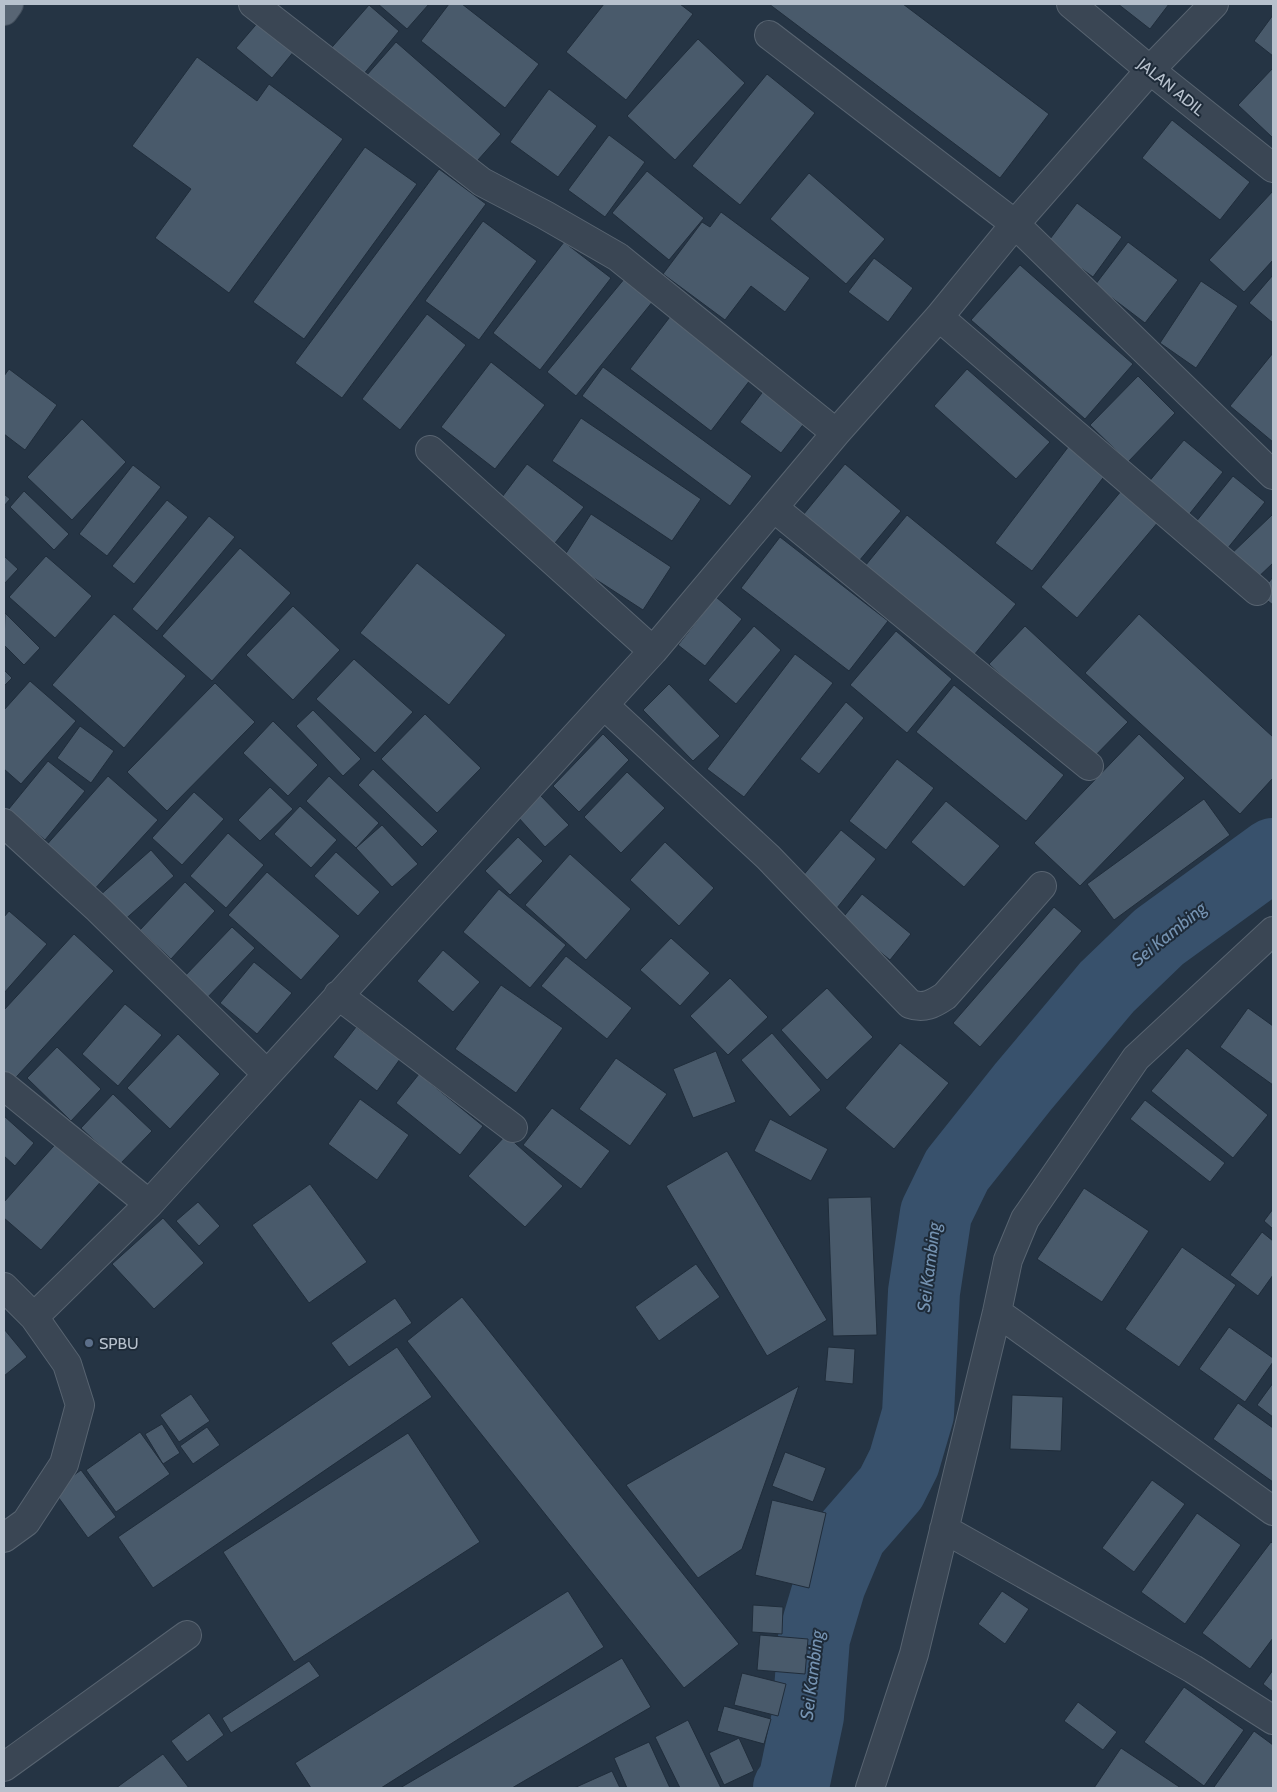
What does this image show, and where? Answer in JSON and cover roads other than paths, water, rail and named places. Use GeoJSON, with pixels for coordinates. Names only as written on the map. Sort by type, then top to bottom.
{"type":"FeatureCollection","features":[{"type":"Feature","properties":{"kind":"main road"},"geometry":{"type":"LineString","coordinates":[[4,11],[9,4]]}},
{"type":"Feature","properties":{"kind":"street"},"geometry":{"type":"LineString","coordinates":[[253,4],[482,182],[545,215],[618,257],[836,433]]}},
{"type":"Feature","properties":{"kind":"street","name":"JALAN ADIL"},"geometry":{"type":"LineString","coordinates":[[1071,4],[1273,168]]}},
{"type":"Feature","properties":{"kind":"street"},"geometry":{"type":"LineString","coordinates":[[34,1317],[148,1204],[653,651],[836,433],[939,317],[1015,224],[1150,70],[1214,4]]}},
{"type":"Feature","properties":{"kind":"street"},"geometry":{"type":"LineString","coordinates":[[769,35],[1015,224],[1273,475]]}},
{"type":"Feature","properties":{"kind":"street"},"geometry":{"type":"LineString","coordinates":[[939,317],[1257,591]]}},
{"type":"Feature","properties":{"kind":"street"},"geometry":{"type":"LineString","coordinates":[[430,450],[653,651]]}},
{"type":"Feature","properties":{"kind":"street"},"geometry":{"type":"LineString","coordinates":[[774,508],[1089,766]]}},
{"type":"Feature","properties":{"kind":"street"},"geometry":{"type":"LineString","coordinates":[[604,705],[768,857],[910,1004],[920,1008],[932,1004],[945,996],[1042,886]]}},
{"type":"Feature","properties":{"kind":"street"},"geometry":{"type":"LineString","coordinates":[[4,823],[98,909],[266,1074]]}},
{"type":"Feature","properties":{"kind":"street"},"geometry":{"type":"LineString","coordinates":[[870,1788],[914,1654],[1008,1260],[1024,1219],[1136,1058],[1273,931]]}},
{"type":"Feature","properties":{"kind":"street"},"geometry":{"type":"LineString","coordinates":[[338,995],[513,1128]]}},
{"type":"Feature","properties":{"kind":"street"},"geometry":{"type":"LineString","coordinates":[[4,1086],[148,1204]]}},
{"type":"Feature","properties":{"kind":"street"},"geometry":{"type":"LineString","coordinates":[[4,1287],[34,1317],[67,1364],[80,1405],[64,1464],[26,1522],[4,1538]]}},
{"type":"Feature","properties":{"kind":"street"},"geometry":{"type":"LineString","coordinates":[[997,1312],[1273,1511]]}},
{"type":"Feature","properties":{"kind":"street"},"geometry":{"type":"LineString","coordinates":[[944,1529],[1193,1669],[1273,1720]]}},
{"type":"Feature","properties":{"kind":"street"},"geometry":{"type":"LineString","coordinates":[[4,1767],[187,1635]]}},
{"type":"Feature","properties":{"kind":"waterway","name":"Sei Kambing"},"geometry":{"type":"LineString","coordinates":[[789,1788],[794,1782],[808,1716],[814,1638],[830,1584],[851,1534],[891,1488],[904,1462],[918,1414],[924,1292],[936,1213],[957,1170],[1023,1087],[1107,987],[1159,937],[1273,854]]}},
{"type":"Feature","properties":{"kind":"place","name":"SPBU"},"geometry":{"type":"Point","coordinates":[89,1343]}}]}
